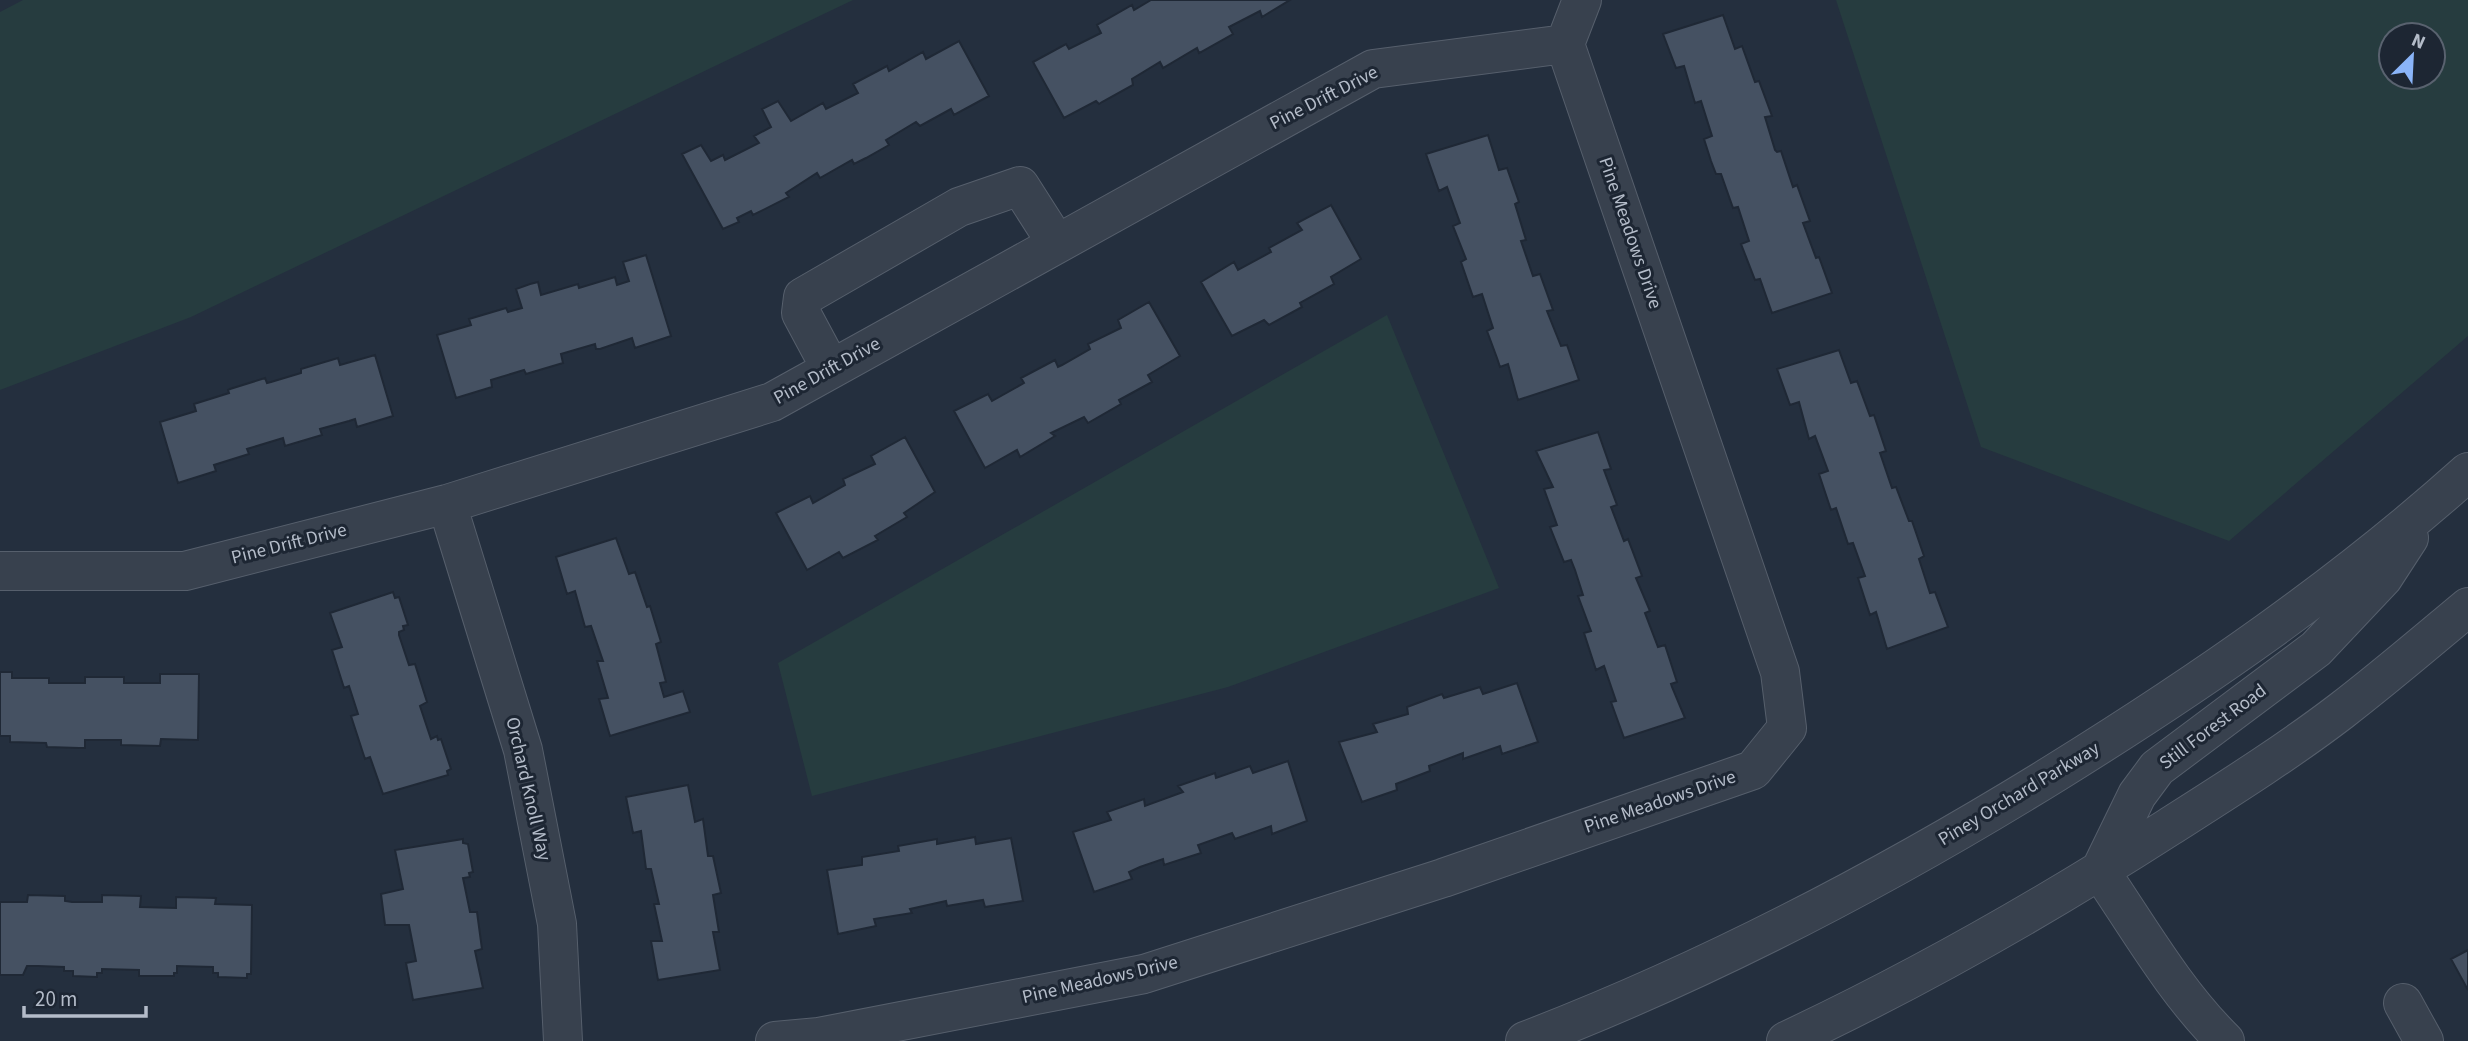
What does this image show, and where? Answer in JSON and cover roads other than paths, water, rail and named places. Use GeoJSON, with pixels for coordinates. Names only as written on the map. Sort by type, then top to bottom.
{"type":"FeatureCollection","features":[{"type":"Feature","properties":{"kind":"street"},"geometry":{"type":"LineString","coordinates":[[1565,44],[1582,0]]}},
{"type":"Feature","properties":{"kind":"street","name":"Pine Drift Drive"},"geometry":{"type":"LineString","coordinates":[[0,571],[185,571],[447,504],[772,402],[1373,69],[1565,44]]}},
{"type":"Feature","properties":{"kind":"street","name":"Pine Meadows Drive"},"geometry":{"type":"LineString","coordinates":[[775,1041],[819,1037],[1144,974],[1443,878],[1753,770],[1787,728],[1780,671],[1565,44]]}},
{"type":"Feature","properties":{"kind":"street"},"geometry":{"type":"LineString","coordinates":[[831,369],[801,313],[803,297],[959,207],[1020,186],[1057,244]]}},
{"type":"Feature","properties":{"kind":"street","name":"Piney Orchard Parkway"},"geometry":{"type":"LineString","coordinates":[[1525,1041],[1600,1012],[1788,924],[1963,830],[2146,717],[2315,598],[2468,472]]}},
{"type":"Feature","properties":{"kind":"street","name":"Orchard Knoll Way"},"geometry":{"type":"LineString","coordinates":[[447,504],[523,750],[557,924],[563,1041]]}},
{"type":"Feature","properties":{"kind":"street","name":"Still Forest Road"},"geometry":{"type":"LineString","coordinates":[[2100,871],[2137,795],[2157,768],[2316,649],[2383,578],[2432,504]]}},
{"type":"Feature","properties":{"kind":"street"},"geometry":{"type":"LineString","coordinates":[[1786,1041],[1835,1018],[2007,926],[2100,871],[2340,712],[2468,607]]}},
{"type":"Feature","properties":{"kind":"street"},"geometry":{"type":"LineString","coordinates":[[2100,871],[2166,968],[2225,1041]]}},
{"type":"Feature","properties":{"kind":"street"},"geometry":{"type":"LineString","coordinates":[[2403,1003],[2424,1041]]}}]}
